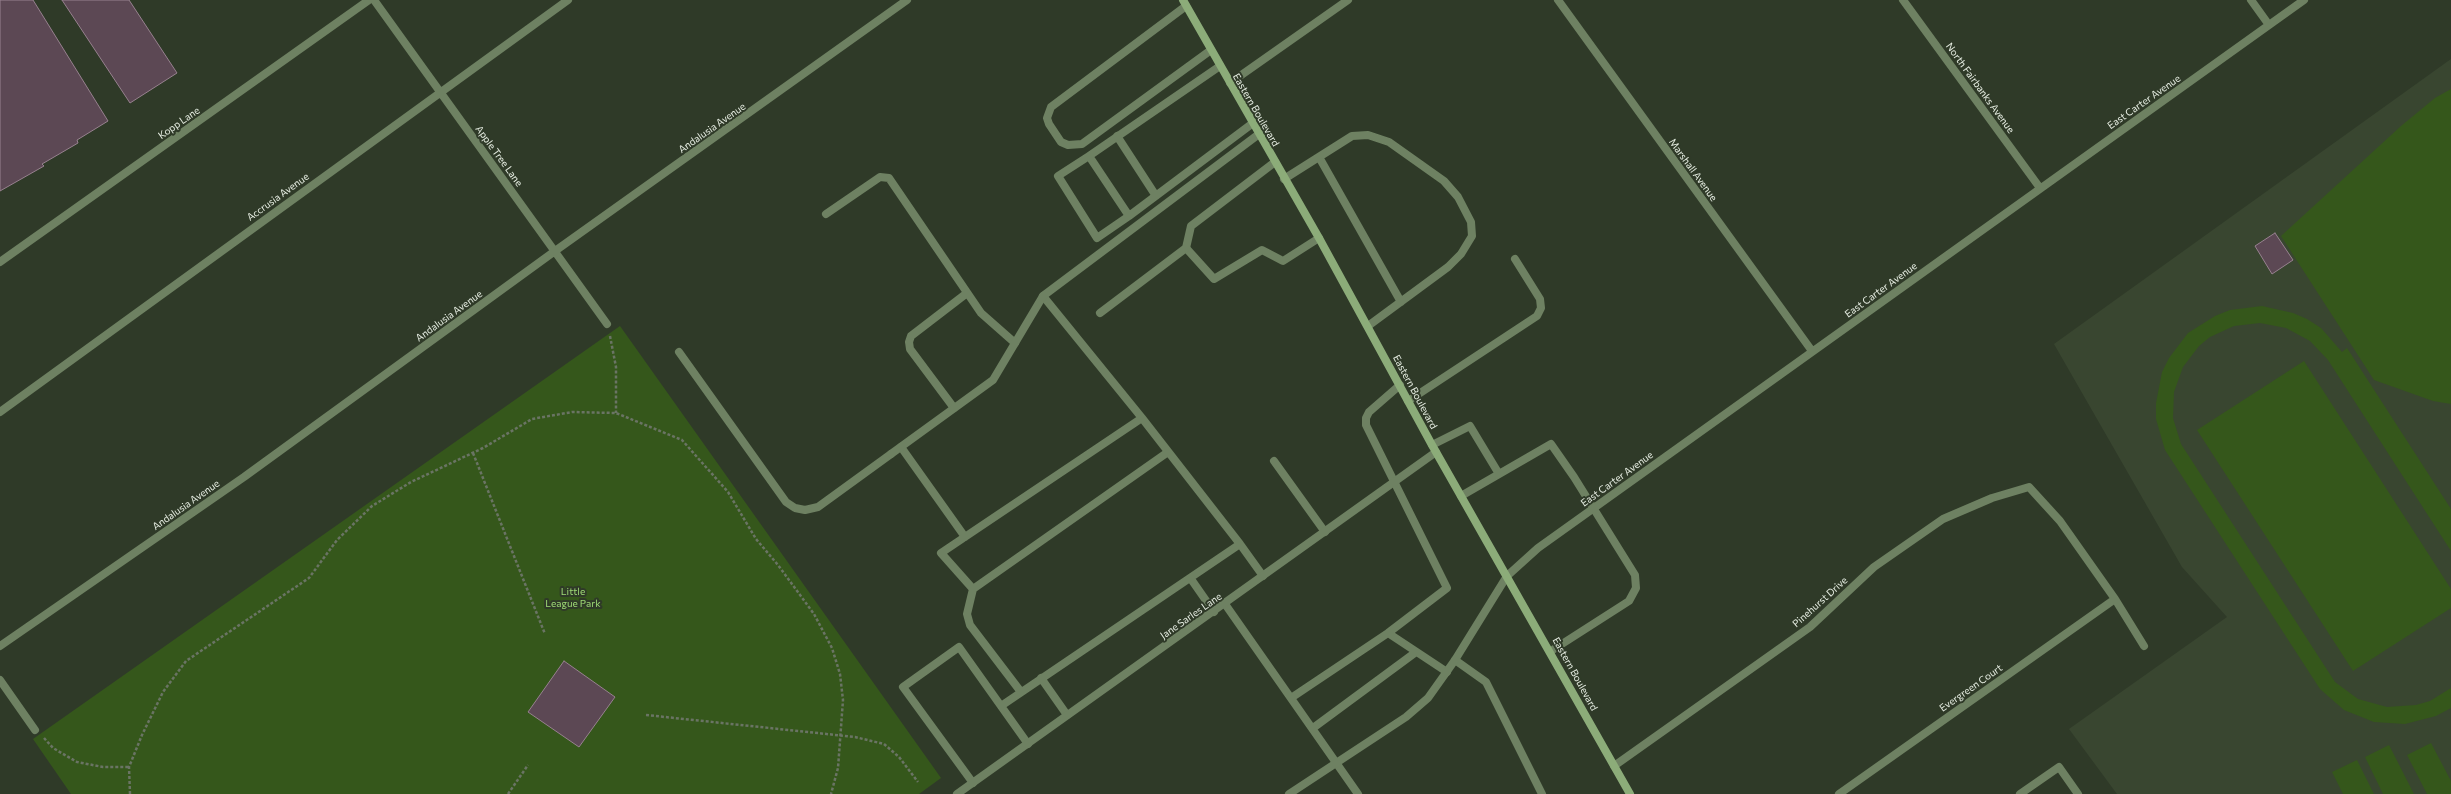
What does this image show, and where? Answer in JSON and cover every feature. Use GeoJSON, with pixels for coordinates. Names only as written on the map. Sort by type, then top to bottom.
{"type":"FeatureCollection","features":[{"type":"Feature","properties":{"kind":"main road","name":"Eastern Boulevard"},"geometry":{"type":"LineString","coordinates":[[1185,3],[1319,238],[1434,448],[1551,651],[1630,794]]}},
{"type":"Feature","properties":{"kind":"street","name":"Kopp Lane"},"geometry":{"type":"LineString","coordinates":[[0,262],[369,0]]}},
{"type":"Feature","properties":{"kind":"street","name":"Apple Tree Lane"},"geometry":{"type":"LineString","coordinates":[[374,0],[607,324]]}},
{"type":"Feature","properties":{"kind":"street","name":"Accrusia Avenue"},"geometry":{"type":"LineString","coordinates":[[0,412],[440,91],[568,0]]}},
{"type":"Feature","properties":{"kind":"street","name":"Andalusia Avenue"},"geometry":{"type":"LineString","coordinates":[[0,646],[244,477],[555,251],[907,0]]}},
{"type":"Feature","properties":{"kind":"street"},"geometry":{"type":"LineString","coordinates":[[1230,83],[1348,0]]}},
{"type":"Feature","properties":{"kind":"street","name":"Marshall Avenue"},"geometry":{"type":"LineString","coordinates":[[1558,0],[1812,352]]}},
{"type":"Feature","properties":{"kind":"street","name":"North Fairbanks Avenue"},"geometry":{"type":"LineString","coordinates":[[1903,0],[2040,188]]}},
{"type":"Feature","properties":{"kind":"street"},"geometry":{"type":"LineString","coordinates":[[2251,0],[2269,25]]}},
{"type":"Feature","properties":{"kind":"street","name":"East Carter Avenue"},"geometry":{"type":"LineString","coordinates":[[1289,794],[1406,717],[1428,698],[1455,660],[1507,576],[1538,548],[2304,0]]}},
{"type":"Feature","properties":{"kind":"street"},"geometry":{"type":"LineString","coordinates":[[1185,3],[1051,107],[1047,118],[1049,124],[1061,142],[1068,146],[1082,144],[1211,50]]}},
{"type":"Feature","properties":{"kind":"street"},"geometry":{"type":"LineString","coordinates":[[1220,66],[1058,176],[1097,238],[1129,216],[1253,123]]}},
{"type":"Feature","properties":{"kind":"street"},"geometry":{"type":"LineString","coordinates":[[679,352],[786,502],[795,508],[805,510],[818,507],[992,380],[1043,296],[1259,134]]}},
{"type":"Feature","properties":{"kind":"street"},"geometry":{"type":"LineString","coordinates":[[1284,179],[1352,136],[1368,135],[1389,142],[1444,181],[1458,197],[1471,222],[1472,236],[1461,254],[1448,267],[1368,326]]}},
{"type":"Feature","properties":{"kind":"street"},"geometry":{"type":"LineString","coordinates":[[1117,136],[1156,196]]}},
{"type":"Feature","properties":{"kind":"street"},"geometry":{"type":"LineString","coordinates":[[1089,156],[1129,216]]}},
{"type":"Feature","properties":{"kind":"street"},"geometry":{"type":"LineString","coordinates":[[1319,157],[1401,302]]}},
{"type":"Feature","properties":{"kind":"street"},"geometry":{"type":"LineString","coordinates":[[1100,313],[1186,248],[1191,226],[1275,162]]}},
{"type":"Feature","properties":{"kind":"street"},"geometry":{"type":"LineString","coordinates":[[826,214],[880,177],[889,178],[981,313],[1015,343]]}},
{"type":"Feature","properties":{"kind":"street"},"geometry":{"type":"LineString","coordinates":[[1186,248],[1214,278],[1262,250],[1282,261],[1319,238]]}},
{"type":"Feature","properties":{"kind":"street"},"geometry":{"type":"LineString","coordinates":[[1408,401],[1537,316],[1541,308],[1540,299],[1516,259]]}},
{"type":"Feature","properties":{"kind":"street"},"geometry":{"type":"LineString","coordinates":[[954,408],[910,349],[909,342],[911,336],[967,293]]}},
{"type":"Feature","properties":{"kind":"street"},"geometry":{"type":"LineString","coordinates":[[1043,296],[1142,418],[1263,576]]}},
{"type":"Feature","properties":{"kind":"street"},"geometry":{"type":"LineString","coordinates":[[1291,698],[1388,633],[1447,588],[1366,425],[1366,418],[1369,412],[1400,385]]}},
{"type":"Feature","properties":{"kind":"street"},"geometry":{"type":"LineString","coordinates":[[973,589],[942,553],[1142,418]]}},
{"type":"Feature","properties":{"kind":"street","name":"Jane Sarles Lane"},"geometry":{"type":"LineString","coordinates":[[957,794],[1226,604],[1393,482],[1434,448],[1470,426],[1499,474]]}},
{"type":"Feature","properties":{"kind":"street"},"geometry":{"type":"LineString","coordinates":[[1461,496],[1551,444],[1574,477],[1635,575],[1636,588],[1629,601],[1551,651]]}},
{"type":"Feature","properties":{"kind":"street"},"geometry":{"type":"LineString","coordinates":[[900,447],[965,537]]}},
{"type":"Feature","properties":{"kind":"street"},"geometry":{"type":"LineString","coordinates":[[1021,692],[970,625],[966,614],[973,589],[1168,452]]}},
{"type":"Feature","properties":{"kind":"street"},"geometry":{"type":"LineString","coordinates":[[1274,461],[1325,532]]}},
{"type":"Feature","properties":{"kind":"street","name":"Pinehurst Drive"},"geometry":{"type":"LineString","coordinates":[[1614,766],[1810,627],[1874,567],[1943,519],[1992,498],[2029,487],[2060,521],[2115,599]]}},
{"type":"Feature","properties":{"kind":"street"},"geometry":{"type":"LineString","coordinates":[[1001,706],[1191,579],[1240,544]]}},
{"type":"Feature","properties":{"kind":"street"},"geometry":{"type":"LineString","coordinates":[[1191,579],[1214,612]]}},
{"type":"Feature","properties":{"kind":"street"},"geometry":{"type":"LineString","coordinates":[[2115,599],[2144,646]]}},
{"type":"Feature","properties":{"kind":"street","name":"Evergreen Court"},"geometry":{"type":"LineString","coordinates":[[1839,794],[2115,599]]}},
{"type":"Feature","properties":{"kind":"street"},"geometry":{"type":"LineString","coordinates":[[1226,604],[1358,794]]}},
{"type":"Feature","properties":{"kind":"street"},"geometry":{"type":"LineString","coordinates":[[1388,633],[1447,672]]}},
{"type":"Feature","properties":{"kind":"street"},"geometry":{"type":"LineString","coordinates":[[972,782],[903,687],[959,647],[1028,744]]}},
{"type":"Feature","properties":{"kind":"street"},"geometry":{"type":"LineString","coordinates":[[1313,728],[1416,652]]}},
{"type":"Feature","properties":{"kind":"street"},"geometry":{"type":"LineString","coordinates":[[1455,660],[1486,682],[1542,794]]}},
{"type":"Feature","properties":{"kind":"street"},"geometry":{"type":"LineString","coordinates":[[1041,678],[1067,715]]}},
{"type":"Feature","properties":{"kind":"street"},"geometry":{"type":"LineString","coordinates":[[0,680],[35,730]]}},
{"type":"Feature","properties":{"kind":"street"},"geometry":{"type":"LineString","coordinates":[[2020,794],[2059,767],[2078,794]]}},
{"type":"Feature","properties":{"kind":"path"},"geometry":{"type":"LineString","coordinates":[[607,324],[616,367],[616,413]]}},
{"type":"Feature","properties":{"kind":"path"},"geometry":{"type":"LineString","coordinates":[[130,794],[129,767],[163,692],[186,660],[309,578],[337,540],[372,506],[411,482],[473,453],[532,419],[572,412],[616,413],[682,440],[728,492],[756,538],[778,564],[814,614],[832,648],[840,674],[843,700],[838,768],[831,794]]}},
{"type":"Feature","properties":{"kind":"path"},"geometry":{"type":"LineString","coordinates":[[473,453],[545,634]]}},
{"type":"Feature","properties":{"kind":"path"},"geometry":{"type":"LineString","coordinates":[[646,714],[841,737],[855,737],[884,744],[899,757],[918,782]]}},
{"type":"Feature","properties":{"kind":"path"},"geometry":{"type":"LineString","coordinates":[[35,730],[53,748],[77,762],[103,767],[129,767]]}},
{"type":"Feature","properties":{"kind":"path"},"geometry":{"type":"LineString","coordinates":[[508,794],[528,765]]}},
{"type":"Feature","properties":{"kind":"shaded area"},"geometry":{"type":"Polygon","coordinates":[[[2451,59],[2451,794],[2117,794],[2069,729],[2227,617],[2182,567],[2054,344],[2451,59]]]}},
{"type":"Feature","properties":{"kind":"green space"},"geometry":{"type":"Polygon","coordinates":[[[2451,89],[2451,404],[2433,401],[2374,380],[2281,236],[2401,126],[2435,98],[2451,89]]]}},
{"type":"Feature","properties":{"kind":"green space"},"geometry":{"type":"Polygon","coordinates":[[[2262,306],[2293,313],[2307,319],[2321,328],[2342,352],[2347,348],[2451,509],[2451,551],[2328,360],[2310,341],[2286,328],[2260,323],[2234,326],[2210,337],[2199,346],[2183,367],[2174,392],[2173,418],[2181,444],[2335,682],[2358,699],[2387,707],[2416,705],[2430,701],[2451,688],[2451,708],[2436,716],[2405,724],[2374,722],[2344,710],[2320,689],[2165,450],[2156,419],[2156,403],[2162,372],[2169,358],[2188,333],[2215,316],[2230,310],[2262,306]]]}},
{"type":"Feature","properties":{"kind":"green space","name":"Little League Park"},"geometry":{"type":"Polygon","coordinates":[[[620,326],[941,778],[919,794],[71,794],[33,739],[620,326]]]}},
{"type":"Feature","properties":{"kind":"green space"},"geometry":{"type":"Polygon","coordinates":[[[2304,361],[2451,589],[2451,608],[2353,671],[2197,430],[2304,361]]]}},
{"type":"Feature","properties":{"kind":"green space"},"geometry":{"type":"Polygon","coordinates":[[[2431,743],[2451,781],[2451,794],[2427,794],[2407,755],[2431,743]]]}},
{"type":"Feature","properties":{"kind":"green space"},"geometry":{"type":"Polygon","coordinates":[[[2389,745],[2414,794],[2383,794],[2365,757],[2389,745]]]}},
{"type":"Feature","properties":{"kind":"green space"},"geometry":{"type":"Polygon","coordinates":[[[2357,760],[2374,794],[2343,794],[2332,772],[2357,760]]]}},
{"type":"Feature","properties":{"kind":"building"},"geometry":{"type":"Polygon","coordinates":[[[0,0],[33,0],[108,121],[77,140],[78,143],[42,164],[44,166],[0,191],[0,0]]]}},
{"type":"Feature","properties":{"kind":"building"},"geometry":{"type":"Polygon","coordinates":[[[62,0],[129,0],[177,73],[130,103],[62,0]]]}},
{"type":"Feature","properties":{"kind":"building"},"geometry":{"type":"Polygon","coordinates":[[[2275,233],[2293,260],[2272,274],[2255,246],[2275,233]]]}},
{"type":"Feature","properties":{"kind":"building"},"geometry":{"type":"Polygon","coordinates":[[[564,661],[615,697],[579,747],[528,712],[564,661]]]}}]}
